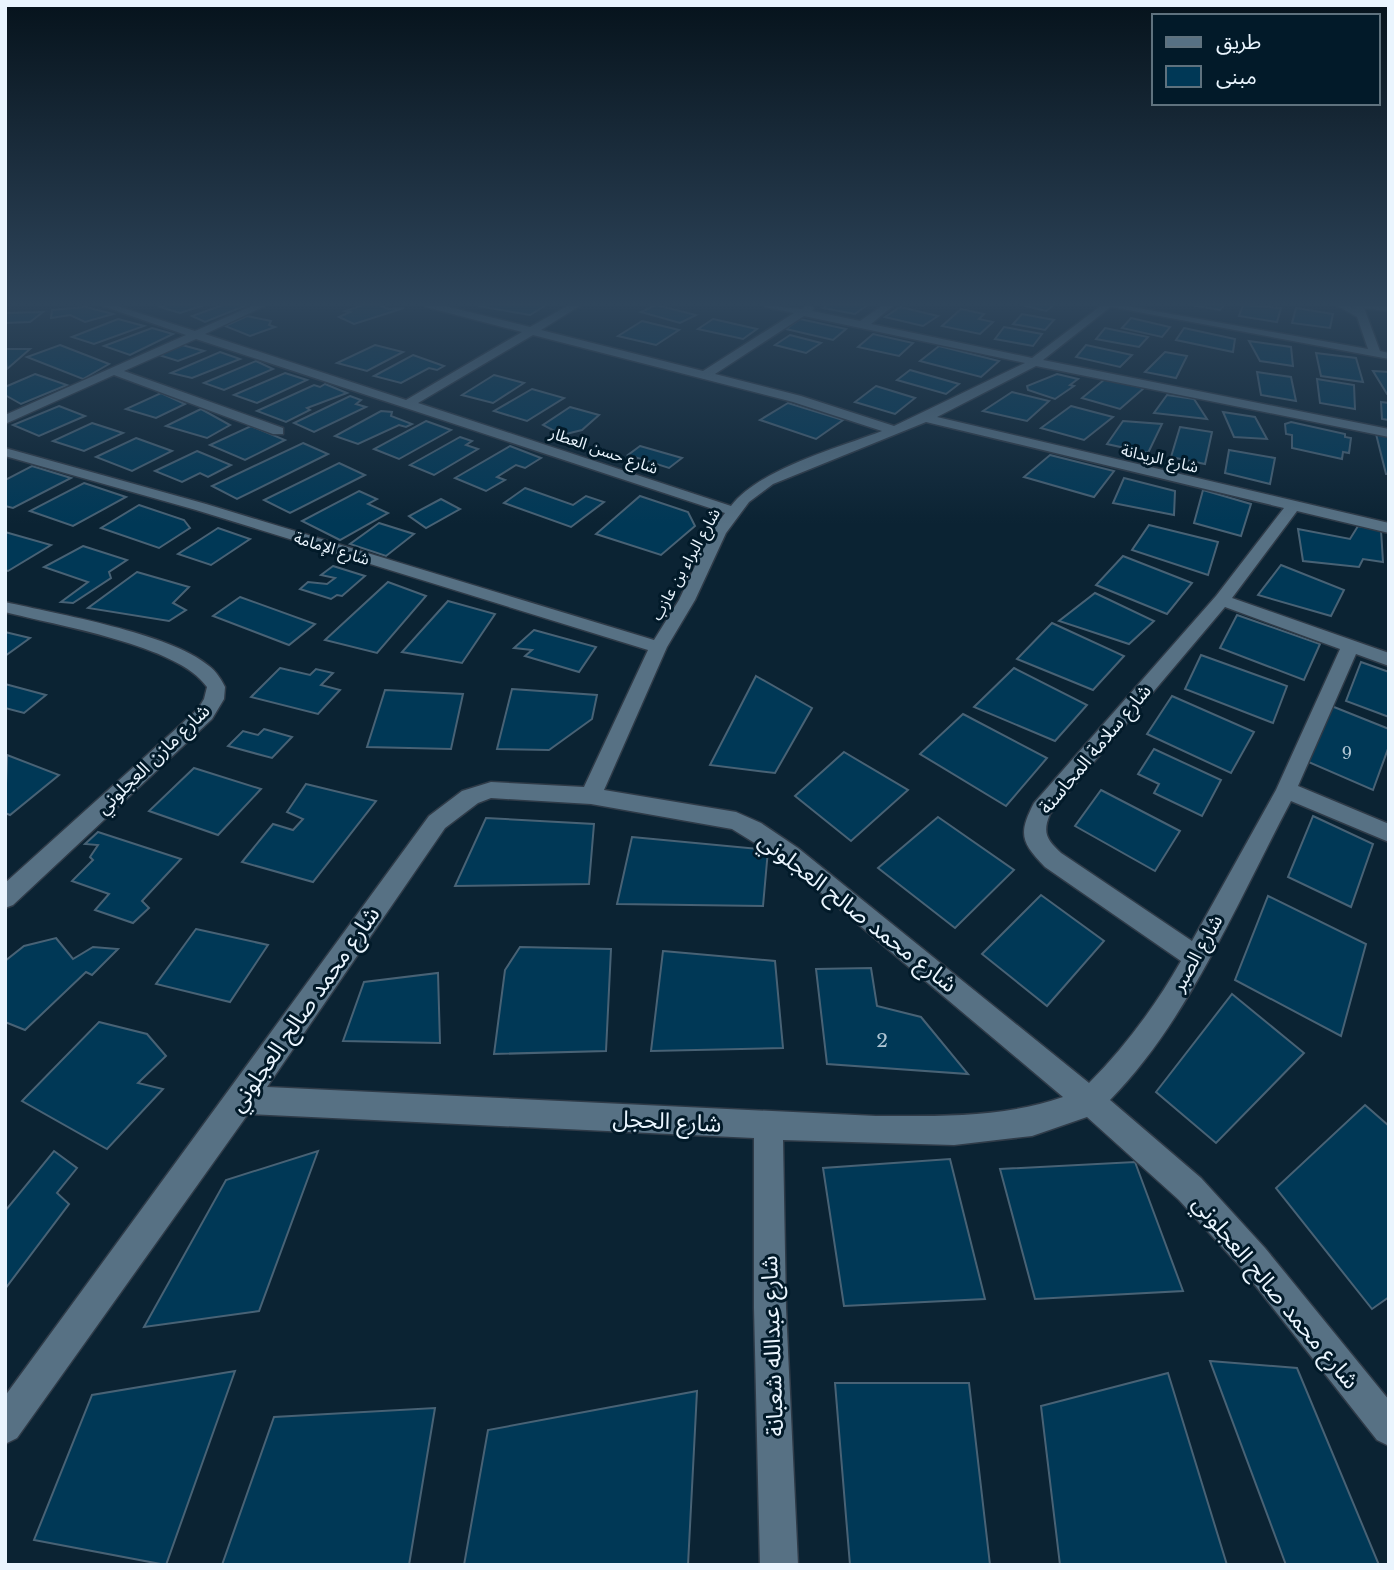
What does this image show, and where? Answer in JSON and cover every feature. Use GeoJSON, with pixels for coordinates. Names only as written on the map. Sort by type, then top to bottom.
{"type":"FeatureCollection","features":[{"type":"Feature","properties":{"kind":"street"},"geometry":{"type":"LineString","coordinates":[[5,420],[97,378]]}},
{"type":"Feature","properties":{"kind":"street"},"geometry":{"type":"LineString","coordinates":[[133,378],[278,431]]}},
{"type":"Feature","properties":{"kind":"street","name":"شارع حسن العطار"},"geometry":{"type":"LineString","coordinates":[[329,378],[733,511]]}},
{"type":"Feature","properties":{"kind":"street"},"geometry":{"type":"LineString","coordinates":[[408,404],[452,378]]}},
{"type":"Feature","properties":{"kind":"street"},"geometry":{"type":"LineString","coordinates":[[718,378],[893,430]]}},
{"type":"Feature","properties":{"kind":"street","name":"شارع البراء بن عازب"},"geometry":{"type":"LineString","coordinates":[[591,796],[618,729],[658,647],[687,600],[719,532],[744,499],[768,481],[925,418],[1003,378]]}},
{"type":"Feature","properties":{"kind":"street"},"geometry":{"type":"LineString","coordinates":[[1116,378],[1389,433]]}},
{"type":"Feature","properties":{"kind":"street","name":"شارع الريدانة"},"geometry":{"type":"LineString","coordinates":[[925,418],[1389,528]]}},
{"type":"Feature","properties":{"kind":"street","name":"شارع الإمامة"},"geometry":{"type":"LineString","coordinates":[[5,452],[213,511],[658,647]]}},
{"type":"Feature","properties":{"kind":"street","name":"شارع سلامة المحاسنة"},"geometry":{"type":"LineString","coordinates":[[1195,957],[1054,860],[1032,834],[1042,808],[1222,600],[1293,507]]}},
{"type":"Feature","properties":{"kind":"street"},"geometry":{"type":"LineString","coordinates":[[1222,600],[1389,660]]}},
{"type":"Feature","properties":{"kind":"street","name":"شارع مازن العجلوني"},"geometry":{"type":"LineString","coordinates":[[5,607],[129,639],[179,656],[201,668],[216,687],[214,699],[205,714],[5,898]]}},
{"type":"Feature","properties":{"kind":"street","name":"شارع الصبر"},"geometry":{"type":"LineString","coordinates":[[1089,1102],[1140,1047],[1168,1008],[1286,790],[1350,647]]}},
{"type":"Feature","properties":{"kind":"street","name":"شارع محمد صالح العجلوني"},"geometry":{"type":"LineString","coordinates":[[5,1426],[241,1100],[419,844],[452,808],[470,797],[491,790],[591,796],[717,816],[753,829],[852,903],[1163,1163],[1254,1259],[1389,1428]]}},
{"type":"Feature","properties":{"kind":"street"},"geometry":{"type":"LineString","coordinates":[[1286,790],[1389,833]]}},
{"type":"Feature","properties":{"kind":"street","name":"شارع الحجل"},"geometry":{"type":"LineString","coordinates":[[241,1100],[768,1126],[954,1131],[998,1128],[1059,1114],[1089,1102]]}},
{"type":"Feature","properties":{"kind":"street","name":"شارع عبدالله شعبانة"},"geometry":{"type":"LineString","coordinates":[[768,1126],[770,1308],[779,1565]]}},
{"type":"Feature","properties":{"kind":"building"},"geometry":{"type":"Polygon","coordinates":[[[25,378],[47,378],[67,385],[21,404],[5,395],[5,387],[25,378]]]}},
{"type":"Feature","properties":{"kind":"building"},"geometry":{"type":"Polygon","coordinates":[[[215,378],[251,378],[224,390],[204,383],[215,378]]]}},
{"type":"Feature","properties":{"kind":"building"},"geometry":{"type":"Polygon","coordinates":[[[273,378],[307,380],[257,403],[234,395],[273,378]]]}},
{"type":"Feature","properties":{"kind":"building"},"geometry":{"type":"Polygon","coordinates":[[[383,378],[410,378],[401,383],[383,378]]]}},
{"type":"Feature","properties":{"kind":"building"},"geometry":{"type":"Polygon","coordinates":[[[489,378],[506,378],[524,383],[493,403],[462,395],[489,378]]]}},
{"type":"Feature","properties":{"kind":"building"},"geometry":{"type":"Polygon","coordinates":[[[939,378],[959,384],[946,394],[897,380],[939,378]]]}},
{"type":"Feature","properties":{"kind":"building"},"geometry":{"type":"Polygon","coordinates":[[[1046,378],[1078,379],[1070,385],[1074,386],[1055,399],[1028,390],[1027,386],[1046,378]]]}},
{"type":"Feature","properties":{"kind":"building"},"geometry":{"type":"Polygon","coordinates":[[[1258,378],[1291,378],[1296,401],[1261,395],[1258,378]]]}},
{"type":"Feature","properties":{"kind":"building"},"geometry":{"type":"Polygon","coordinates":[[[1337,378],[1362,378],[1363,382],[1337,378]]]}},
{"type":"Feature","properties":{"kind":"building"},"geometry":{"type":"Polygon","coordinates":[[[1377,378],[1389,378],[1389,395],[1377,378]]]}},
{"type":"Feature","properties":{"kind":"building"},"geometry":{"type":"Polygon","coordinates":[[[1105,379],[1144,388],[1120,409],[1082,398],[1105,379]]]}},
{"type":"Feature","properties":{"kind":"building"},"geometry":{"type":"Polygon","coordinates":[[[1317,379],[1354,385],[1355,409],[1320,403],[1317,379]]]}},
{"type":"Feature","properties":{"kind":"building"},"geometry":{"type":"Polygon","coordinates":[[[325,384],[347,393],[307,408],[310,410],[286,422],[257,411],[314,385],[320,387],[325,384]]]}},
{"type":"Feature","properties":{"kind":"building"},"geometry":{"type":"Polygon","coordinates":[[[876,386],[915,398],[895,414],[855,402],[876,386]]]}},
{"type":"Feature","properties":{"kind":"building"},"geometry":{"type":"Polygon","coordinates":[[[532,389],[564,398],[527,421],[494,411],[532,389]]]}},
{"type":"Feature","properties":{"kind":"building"},"geometry":{"type":"Polygon","coordinates":[[[1012,392],[1049,401],[1027,421],[983,411],[1012,392]]]}},
{"type":"Feature","properties":{"kind":"building"},"geometry":{"type":"Polygon","coordinates":[[[161,393],[185,404],[156,418],[126,409],[161,393]]]}},
{"type":"Feature","properties":{"kind":"building"},"geometry":{"type":"Polygon","coordinates":[[[1167,395],[1194,399],[1207,419],[1154,413],[1167,395]]]}},
{"type":"Feature","properties":{"kind":"building"},"geometry":{"type":"Polygon","coordinates":[[[350,396],[361,400],[356,404],[366,407],[314,432],[294,423],[350,396]]]}},
{"type":"Feature","properties":{"kind":"building"},"geometry":{"type":"Polygon","coordinates":[[[1381,402],[1389,403],[1389,420],[1382,419],[1381,402]]]}},
{"type":"Feature","properties":{"kind":"building"},"geometry":{"type":"Polygon","coordinates":[[[788,403],[843,420],[816,439],[760,420],[788,403]]]}},
{"type":"Feature","properties":{"kind":"building"},"geometry":{"type":"Polygon","coordinates":[[[59,406],[85,416],[39,436],[13,425],[59,406]]]}},
{"type":"Feature","properties":{"kind":"building"},"geometry":{"type":"Polygon","coordinates":[[[1071,406],[1113,417],[1084,440],[1041,428],[1071,406]]]}},
{"type":"Feature","properties":{"kind":"building"},"geometry":{"type":"Polygon","coordinates":[[[570,407],[599,415],[582,430],[562,435],[543,425],[570,407]]]}},
{"type":"Feature","properties":{"kind":"building"},"geometry":{"type":"Polygon","coordinates":[[[201,409],[230,425],[207,438],[166,426],[201,409]]]}},
{"type":"Feature","properties":{"kind":"building"},"geometry":{"type":"Polygon","coordinates":[[[381,411],[392,412],[391,416],[412,424],[406,427],[399,425],[358,444],[335,436],[381,411]]]}},
{"type":"Feature","properties":{"kind":"building"},"geometry":{"type":"Polygon","coordinates":[[[1223,412],[1255,417],[1267,439],[1234,437],[1223,412]]]}},
{"type":"Feature","properties":{"kind":"building"},"geometry":{"type":"Polygon","coordinates":[[[426,421],[451,430],[399,459],[374,449],[426,421]]]}},
{"type":"Feature","properties":{"kind":"building"},"geometry":{"type":"Polygon","coordinates":[[[1123,421],[1162,424],[1148,453],[1107,444],[1123,421]]]}},
{"type":"Feature","properties":{"kind":"building"},"geometry":{"type":"Polygon","coordinates":[[[1291,422],[1345,434],[1345,437],[1351,438],[1349,453],[1343,452],[1342,459],[1292,448],[1292,435],[1286,434],[1285,424],[1291,422]]]}},
{"type":"Feature","properties":{"kind":"building"},"geometry":{"type":"Polygon","coordinates":[[[92,423],[123,433],[84,451],[53,441],[92,423]]]}},
{"type":"Feature","properties":{"kind":"building"},"geometry":{"type":"Polygon","coordinates":[[[251,426],[285,440],[245,460],[210,445],[251,426]]]}},
{"type":"Feature","properties":{"kind":"building"},"geometry":{"type":"Polygon","coordinates":[[[1180,427],[1212,432],[1205,464],[1171,457],[1180,427]]]}},
{"type":"Feature","properties":{"kind":"building"},"geometry":{"type":"Polygon","coordinates":[[[1376,434],[1389,436],[1389,474],[1386,474],[1376,434]]]}},
{"type":"Feature","properties":{"kind":"building"},"geometry":{"type":"Polygon","coordinates":[[[460,437],[472,441],[466,445],[478,449],[434,475],[410,465],[460,437]]]}},
{"type":"Feature","properties":{"kind":"building"},"geometry":{"type":"Polygon","coordinates":[[[136,438],[172,451],[132,471],[96,457],[136,438]]]}},
{"type":"Feature","properties":{"kind":"building"},"geometry":{"type":"Polygon","coordinates":[[[303,443],[328,454],[237,499],[212,486],[303,443]]]}},
{"type":"Feature","properties":{"kind":"building"},"geometry":{"type":"Polygon","coordinates":[[[510,446],[541,458],[525,468],[516,465],[497,477],[505,480],[486,491],[455,478],[510,446]]]}},
{"type":"Feature","properties":{"kind":"building"},"geometry":{"type":"Polygon","coordinates":[[[640,446],[682,458],[669,468],[628,455],[640,446]]]}},
{"type":"Feature","properties":{"kind":"building"},"geometry":{"type":"Polygon","coordinates":[[[1229,450],[1275,458],[1270,484],[1225,473],[1229,450]]]}},
{"type":"Feature","properties":{"kind":"building"},"geometry":{"type":"Polygon","coordinates":[[[197,451],[231,465],[208,477],[200,473],[182,482],[155,471],[197,451]]]}},
{"type":"Feature","properties":{"kind":"building"},"geometry":{"type":"Polygon","coordinates":[[[1050,455],[1114,471],[1094,497],[1024,477],[1050,455]]]}},
{"type":"Feature","properties":{"kind":"building"},"geometry":{"type":"Polygon","coordinates":[[[339,463],[365,475],[290,513],[264,500],[339,463]]]}},
{"type":"Feature","properties":{"kind":"building"},"geometry":{"type":"Polygon","coordinates":[[[32,466],[71,478],[13,508],[5,506],[5,480],[32,466]]]}},
{"type":"Feature","properties":{"kind":"building"},"geometry":{"type":"Polygon","coordinates":[[[1124,478],[1175,491],[1174,515],[1113,503],[1124,478]]]}},
{"type":"Feature","properties":{"kind":"building"},"geometry":{"type":"Polygon","coordinates":[[[84,483],[126,497],[73,526],[30,511],[84,483]]]}},
{"type":"Feature","properties":{"kind":"building"},"geometry":{"type":"Polygon","coordinates":[[[525,488],[573,505],[586,496],[604,502],[571,527],[504,503],[525,488]]]}},
{"type":"Feature","properties":{"kind":"building"},"geometry":{"type":"Polygon","coordinates":[[[1203,490],[1251,504],[1241,536],[1194,523],[1203,490]]]}},
{"type":"Feature","properties":{"kind":"building"},"geometry":{"type":"Polygon","coordinates":[[[359,491],[377,499],[368,504],[388,513],[340,540],[302,521],[359,491]]]}},
{"type":"Feature","properties":{"kind":"building"},"geometry":{"type":"Polygon","coordinates":[[[640,496],[688,512],[695,526],[661,555],[596,534],[640,496]]]}},
{"type":"Feature","properties":{"kind":"building"},"geometry":{"type":"Polygon","coordinates":[[[441,499],[460,509],[426,528],[409,516],[441,499]]]}},
{"type":"Feature","properties":{"kind":"building"},"geometry":{"type":"Polygon","coordinates":[[[139,505],[184,520],[190,528],[159,548],[101,528],[139,505]]]}},
{"type":"Feature","properties":{"kind":"building"},"geometry":{"type":"Polygon","coordinates":[[[379,523],[414,534],[386,556],[350,544],[379,523]]]}},
{"type":"Feature","properties":{"kind":"building"},"geometry":{"type":"Polygon","coordinates":[[[1149,525],[1218,542],[1208,575],[1132,550],[1149,525]]]}},
{"type":"Feature","properties":{"kind":"building"},"geometry":{"type":"Polygon","coordinates":[[[1358,526],[1381,530],[1383,562],[1363,559],[1359,567],[1303,561],[1298,529],[1350,539],[1358,526]]]}},
{"type":"Feature","properties":{"kind":"building"},"geometry":{"type":"Polygon","coordinates":[[[218,528],[250,539],[211,565],[178,554],[218,528]]]}},
{"type":"Feature","properties":{"kind":"building"},"geometry":{"type":"Polygon","coordinates":[[[5,532],[51,545],[8,571],[5,570],[5,532]]]}},
{"type":"Feature","properties":{"kind":"building"},"geometry":{"type":"Polygon","coordinates":[[[83,546],[127,560],[109,572],[111,578],[73,603],[61,602],[88,582],[44,567],[83,546]]]}},
{"type":"Feature","properties":{"kind":"building"},"geometry":{"type":"Polygon","coordinates":[[[1123,556],[1192,583],[1167,614],[1096,585],[1123,556]]]}},
{"type":"Feature","properties":{"kind":"building"},"geometry":{"type":"Polygon","coordinates":[[[1281,565],[1344,590],[1331,616],[1258,595],[1281,565]]]}},
{"type":"Feature","properties":{"kind":"building"},"geometry":{"type":"Polygon","coordinates":[[[333,566],[365,576],[342,596],[337,595],[331,599],[300,589],[308,582],[327,584],[335,578],[321,575],[333,566]]]}},
{"type":"Feature","properties":{"kind":"building"},"geometry":{"type":"Polygon","coordinates":[[[137,572],[189,587],[173,603],[186,610],[169,621],[88,608],[137,572]]]}},
{"type":"Feature","properties":{"kind":"building"},"geometry":{"type":"Polygon","coordinates":[[[388,582],[426,596],[377,653],[325,640],[388,582]]]}},
{"type":"Feature","properties":{"kind":"building"},"geometry":{"type":"Polygon","coordinates":[[[1095,593],[1154,621],[1129,644],[1059,621],[1095,593]]]}},
{"type":"Feature","properties":{"kind":"building"},"geometry":{"type":"Polygon","coordinates":[[[240,597],[315,624],[289,645],[213,616],[240,597]]]}},
{"type":"Feature","properties":{"kind":"building"},"geometry":{"type":"Polygon","coordinates":[[[448,601],[495,614],[462,663],[402,652],[448,601]]]}},
{"type":"Feature","properties":{"kind":"building"},"geometry":{"type":"Polygon","coordinates":[[[1237,615],[1320,644],[1304,680],[1220,648],[1237,615]]]}},
{"type":"Feature","properties":{"kind":"building"},"geometry":{"type":"Polygon","coordinates":[[[1052,623],[1124,656],[1093,690],[1017,659],[1052,623]]]}},
{"type":"Feature","properties":{"kind":"building"},"geometry":{"type":"Polygon","coordinates":[[[534,630],[596,647],[579,672],[525,656],[532,650],[514,648],[534,630]]]}},
{"type":"Feature","properties":{"kind":"building"},"geometry":{"type":"Polygon","coordinates":[[[5,632],[30,638],[5,656],[5,632]]]}},
{"type":"Feature","properties":{"kind":"building"},"geometry":{"type":"Polygon","coordinates":[[[1201,655],[1287,686],[1273,723],[1185,689],[1201,655]]]}},
{"type":"Feature","properties":{"kind":"building"},"geometry":{"type":"Polygon","coordinates":[[[1361,662],[1389,672],[1389,717],[1346,701],[1361,662]]]}},
{"type":"Feature","properties":{"kind":"building"},"geometry":{"type":"Polygon","coordinates":[[[280,668],[310,675],[316,669],[333,673],[321,685],[340,690],[318,714],[251,697],[280,668]]]}},
{"type":"Feature","properties":{"kind":"building"},"geometry":{"type":"Polygon","coordinates":[[[1014,668],[1087,705],[1055,741],[974,707],[1014,668]]]}},
{"type":"Feature","properties":{"kind":"building"},"geometry":{"type":"Polygon","coordinates":[[[756,676],[812,708],[775,773],[710,765],[756,676]]]}},
{"type":"Feature","properties":{"kind":"building"},"geometry":{"type":"Polygon","coordinates":[[[5,684],[46,695],[24,713],[5,708],[5,684]]]}},
{"type":"Feature","properties":{"kind":"building"},"geometry":{"type":"Polygon","coordinates":[[[512,689],[597,695],[592,719],[549,750],[497,749],[512,689]]]}},
{"type":"Feature","properties":{"kind":"building"},"geometry":{"type":"Polygon","coordinates":[[[385,690],[463,694],[451,749],[367,747],[385,690]]]}},
{"type":"Feature","properties":{"kind":"building"},"geometry":{"type":"Polygon","coordinates":[[[1172,696],[1254,732],[1231,773],[1147,734],[1172,696]]]}},
{"type":"Feature","properties":{"kind":"building"},"geometry":{"type":"Polygon","coordinates":[[[1329,705],[1389,729],[1389,746],[1373,790],[1304,760],[1329,705]]]}},
{"type":"Feature","properties":{"kind":"building"},"geometry":{"type":"Polygon","coordinates":[[[963,714],[1047,758],[1006,806],[920,754],[963,714]]]}},
{"type":"Feature","properties":{"kind":"building"},"geometry":{"type":"Polygon","coordinates":[[[264,729],[292,737],[272,758],[228,746],[243,731],[258,735],[264,729]]]}},
{"type":"Feature","properties":{"kind":"building"},"geometry":{"type":"Polygon","coordinates":[[[1154,749],[1221,780],[1202,816],[1154,793],[1159,784],[1138,774],[1154,749]]]}},
{"type":"Feature","properties":{"kind":"building"},"geometry":{"type":"Polygon","coordinates":[[[844,752],[908,790],[851,841],[795,796],[844,752]]]}},
{"type":"Feature","properties":{"kind":"building"},"geometry":{"type":"Polygon","coordinates":[[[7,755],[59,775],[10,815],[5,813],[7,755]]]}},
{"type":"Feature","properties":{"kind":"building"},"geometry":{"type":"Polygon","coordinates":[[[194,768],[261,789],[218,835],[149,811],[194,768]]]}},
{"type":"Feature","properties":{"kind":"building"},"geometry":{"type":"Polygon","coordinates":[[[306,784],[376,801],[313,882],[242,862],[273,824],[293,830],[303,819],[287,812],[306,784]]]}},
{"type":"Feature","properties":{"kind":"building"},"geometry":{"type":"Polygon","coordinates":[[[1101,790],[1180,831],[1155,871],[1075,826],[1101,790]]]}},
{"type":"Feature","properties":{"kind":"building"},"geometry":{"type":"Polygon","coordinates":[[[1313,816],[1373,844],[1351,907],[1288,877],[1313,816]]]}},
{"type":"Feature","properties":{"kind":"building"},"geometry":{"type":"Polygon","coordinates":[[[938,817],[1014,870],[955,928],[878,868],[938,817]]]}},
{"type":"Feature","properties":{"kind":"building"},"geometry":{"type":"Polygon","coordinates":[[[486,818],[594,824],[589,884],[455,886],[486,818]]]}},
{"type":"Feature","properties":{"kind":"building"},"geometry":{"type":"Polygon","coordinates":[[[98,832],[181,859],[142,901],[149,908],[133,923],[95,910],[109,894],[72,881],[93,860],[90,857],[98,845],[85,844],[98,832]]]}},
{"type":"Feature","properties":{"kind":"building"},"geometry":{"type":"Polygon","coordinates":[[[632,837],[768,850],[763,906],[617,904],[632,837]]]}},
{"type":"Feature","properties":{"kind":"building"},"geometry":{"type":"Polygon","coordinates":[[[1041,895],[1104,941],[1047,1006],[982,954],[1041,895]]]}},
{"type":"Feature","properties":{"kind":"building"},"geometry":{"type":"Polygon","coordinates":[[[1268,896],[1366,944],[1341,1036],[1235,980],[1268,896]]]}},
{"type":"Feature","properties":{"kind":"building"},"geometry":{"type":"Polygon","coordinates":[[[196,929],[268,945],[230,1002],[156,984],[196,929]]]}},
{"type":"Feature","properties":{"kind":"building"},"geometry":{"type":"Polygon","coordinates":[[[56,938],[73,959],[93,947],[118,949],[92,975],[86,972],[25,1030],[5,1022],[5,961],[24,946],[56,938]]]}},
{"type":"Feature","properties":{"kind":"building"},"geometry":{"type":"Polygon","coordinates":[[[520,947],[611,949],[606,1051],[494,1054],[505,970],[520,947]]]}},
{"type":"Feature","properties":{"kind":"building"},"geometry":{"type":"Polygon","coordinates":[[[663,951],[775,961],[783,1048],[651,1051],[663,951]]]}},
{"type":"Feature","properties":{"kind":"building"},"geometry":{"type":"Polygon","coordinates":[[[871,968],[877,1006],[921,1017],[968,1074],[827,1064],[816,969],[871,968]]]}},
{"type":"Feature","properties":{"kind":"building"},"geometry":{"type":"Polygon","coordinates":[[[438,973],[440,1043],[343,1041],[364,982],[438,973]]]}},
{"type":"Feature","properties":{"kind":"building"},"geometry":{"type":"Polygon","coordinates":[[[1232,994],[1304,1053],[1216,1143],[1156,1092],[1232,994]]]}},
{"type":"Feature","properties":{"kind":"building"},"geometry":{"type":"Polygon","coordinates":[[[99,1022],[147,1034],[166,1056],[138,1083],[163,1089],[107,1149],[22,1101],[99,1022]]]}},
{"type":"Feature","properties":{"kind":"building"},"geometry":{"type":"Polygon","coordinates":[[[1365,1105],[1389,1126],[1389,1297],[1372,1309],[1276,1188],[1365,1105]]]}},
{"type":"Feature","properties":{"kind":"building"},"geometry":{"type":"Polygon","coordinates":[[[54,1151],[77,1168],[57,1193],[69,1204],[5,1289],[5,1211],[54,1151]]]}},
{"type":"Feature","properties":{"kind":"building"},"geometry":{"type":"Polygon","coordinates":[[[318,1151],[259,1311],[144,1327],[226,1180],[318,1151]]]}},
{"type":"Feature","properties":{"kind":"building"},"geometry":{"type":"Polygon","coordinates":[[[950,1159],[985,1299],[844,1306],[823,1168],[950,1159]]]}},
{"type":"Feature","properties":{"kind":"building"},"geometry":{"type":"Polygon","coordinates":[[[1135,1162],[1183,1291],[1035,1299],[1000,1169],[1135,1162]]]}},
{"type":"Feature","properties":{"kind":"building"},"geometry":{"type":"Polygon","coordinates":[[[1210,1361],[1297,1368],[1379,1565],[1286,1565],[1210,1361]]]}},
{"type":"Feature","properties":{"kind":"building"},"geometry":{"type":"Polygon","coordinates":[[[235,1371],[166,1565],[34,1540],[92,1395],[235,1371]]]}},
{"type":"Feature","properties":{"kind":"building"},"geometry":{"type":"Polygon","coordinates":[[[1168,1373],[1227,1565],[1060,1565],[1041,1406],[1168,1373]]]}},
{"type":"Feature","properties":{"kind":"building"},"geometry":{"type":"Polygon","coordinates":[[[835,1383],[969,1383],[990,1565],[850,1565],[835,1383]]]}},
{"type":"Feature","properties":{"kind":"building"},"geometry":{"type":"Polygon","coordinates":[[[697,1391],[688,1565],[464,1565],[488,1430],[697,1391]]]}},
{"type":"Feature","properties":{"kind":"building"},"geometry":{"type":"Polygon","coordinates":[[[435,1408],[409,1565],[222,1565],[274,1417],[435,1408]]]}}]}
